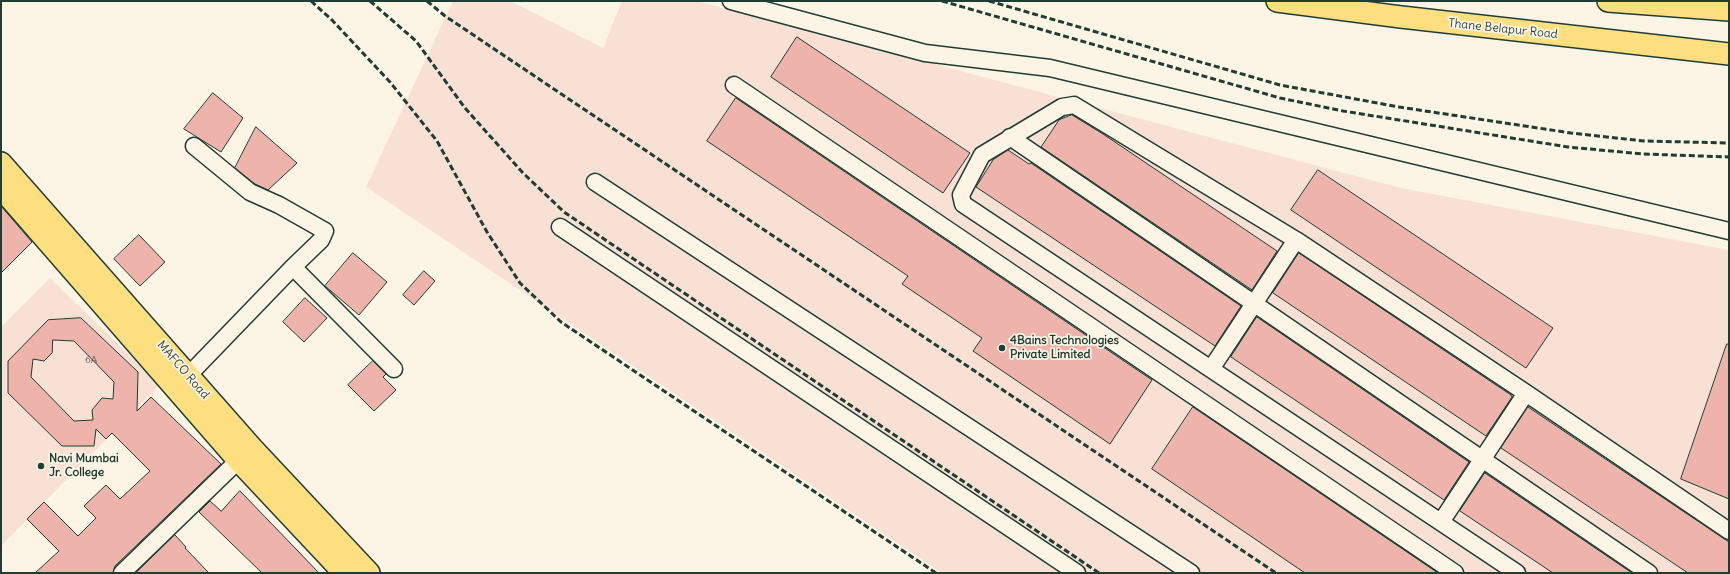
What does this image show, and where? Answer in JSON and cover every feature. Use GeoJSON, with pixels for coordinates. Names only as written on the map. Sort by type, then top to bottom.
{"type":"FeatureCollection","features":[{"type":"Feature","properties":{"kind":"main road","name":"Thane Belapur Road"},"geometry":{"type":"LineString","coordinates":[[1277,1],[1401,17],[1729,54]]}},
{"type":"Feature","properties":{"kind":"main road"},"geometry":{"type":"LineString","coordinates":[[1608,1],[1707,5],[1729,10]]}},
{"type":"Feature","properties":{"kind":"main road","name":"MAFCO Road"},"geometry":{"type":"LineString","coordinates":[[1,163],[181,382]]}},
{"type":"Feature","properties":{"kind":"main road","name":"MAFCO Road"},"geometry":{"type":"LineString","coordinates":[[1,188],[181,382],[245,454],[344,573]]}},
{"type":"Feature","properties":{"kind":"main road","name":"MAFCO Road"},"geometry":{"type":"LineString","coordinates":[[245,454],[369,573]]}},
{"type":"Feature","properties":{"kind":"street"},"geometry":{"type":"LineString","coordinates":[[731,1],[925,53],[1050,68],[1729,231]]}},
{"type":"Feature","properties":{"kind":"street"},"geometry":{"type":"LineString","coordinates":[[734,85],[1455,573]]}},
{"type":"Feature","properties":{"kind":"street"},"geometry":{"type":"LineString","coordinates":[[1517,573],[963,204],[961,195],[982,155],[1062,107],[1074,105],[1296,240],[1526,393],[1729,531]]}},
{"type":"Feature","properties":{"kind":"street"},"geometry":{"type":"LineString","coordinates":[[1010,137],[1649,573]]}},
{"type":"Feature","properties":{"kind":"street"},"geometry":{"type":"LineString","coordinates":[[181,382],[321,240],[324,231],[279,205],[250,192],[194,146]]}},
{"type":"Feature","properties":{"kind":"street"},"geometry":{"type":"LineString","coordinates":[[595,182],[1190,573]]}},
{"type":"Feature","properties":{"kind":"street"},"geometry":{"type":"LineString","coordinates":[[560,227],[1077,573]]}},
{"type":"Feature","properties":{"kind":"street"},"geometry":{"type":"LineString","coordinates":[[1211,369],[1296,240]]}},
{"type":"Feature","properties":{"kind":"street"},"geometry":{"type":"LineString","coordinates":[[293,267],[394,369]]}},
{"type":"Feature","properties":{"kind":"street"},"geometry":{"type":"LineString","coordinates":[[1441,522],[1526,393]]}},
{"type":"Feature","properties":{"kind":"street"},"geometry":{"type":"LineString","coordinates":[[122,573],[245,454]]}},
{"type":"Feature","properties":{"kind":"shaded area"},"geometry":{"type":"Polygon","coordinates":[[[453,1],[510,1],[603,48],[622,1],[697,1],[1401,188],[1729,250],[1729,573],[942,573],[366,187],[453,1]]]}},
{"type":"Feature","properties":{"kind":"shaded area","name":"Navi Mumbai Jr. College"},"geometry":{"type":"Polygon","coordinates":[[[50,278],[160,385],[1,546],[1,327],[50,278]]]}},
{"type":"Feature","properties":{"kind":"building"},"geometry":{"type":"Polygon","coordinates":[[[797,37],[970,153],[943,193],[771,77],[797,37]]]}},
{"type":"Feature","properties":{"kind":"building"},"geometry":{"type":"Polygon","coordinates":[[[213,93],[243,118],[221,152],[184,129],[213,93]]]}},
{"type":"Feature","properties":{"kind":"building"},"geometry":{"type":"Polygon","coordinates":[[[736,98],[1152,380],[1110,444],[973,351],[982,338],[902,284],[908,276],[707,141],[736,98]]]}},
{"type":"Feature","properties":{"kind":"building"},"geometry":{"type":"Polygon","coordinates":[[[1072,115],[1103,134],[1277,251],[1252,290],[1041,147],[1059,120],[1072,115]]]}},
{"type":"Feature","properties":{"kind":"building"},"geometry":{"type":"Polygon","coordinates":[[[256,127],[297,163],[268,190],[255,184],[235,168],[256,127]]]}},
{"type":"Feature","properties":{"kind":"building"},"geometry":{"type":"Polygon","coordinates":[[[1008,150],[1029,164],[1031,163],[1241,306],[1215,346],[976,187],[993,160],[1008,150]]]}},
{"type":"Feature","properties":{"kind":"building"},"geometry":{"type":"Polygon","coordinates":[[[1318,170],[1553,328],[1526,368],[1291,210],[1318,170]]]}},
{"type":"Feature","properties":{"kind":"building"},"geometry":{"type":"Polygon","coordinates":[[[1,206],[32,242],[1,273],[1,206]]]}},
{"type":"Feature","properties":{"kind":"building"},"geometry":{"type":"Polygon","coordinates":[[[139,235],[165,262],[140,286],[114,259],[139,235]]]}},
{"type":"Feature","properties":{"kind":"building"},"geometry":{"type":"Polygon","coordinates":[[[353,253],[387,282],[359,315],[325,286],[353,253]]]}},
{"type":"Feature","properties":{"kind":"building"},"geometry":{"type":"Polygon","coordinates":[[[1299,253],[1511,395],[1512,397],[1486,436],[1273,293],[1299,253]]]}},
{"type":"Feature","properties":{"kind":"building"},"geometry":{"type":"Polygon","coordinates":[[[424,271],[435,281],[414,305],[403,295],[424,271]]]}},
{"type":"Feature","properties":{"kind":"building"},"geometry":{"type":"Polygon","coordinates":[[[305,298],[327,318],[304,342],[283,322],[305,298]]]}},
{"type":"Feature","properties":{"kind":"building"},"geometry":{"type":"Polygon","coordinates":[[[1257,317],[1469,462],[1444,500],[1231,357],[1257,317]]]}},
{"type":"Feature","properties":{"kind":"building"},"geometry":{"type":"Polygon","coordinates":[[[81,318],[138,372],[137,411],[151,397],[221,464],[115,566],[113,573],[35,573],[59,551],[27,519],[44,502],[78,536],[96,518],[84,506],[106,485],[120,499],[150,471],[112,433],[106,439],[96,429],[94,446],[62,446],[8,393],[8,361],[48,320],[81,318]],[[53,340],[52,353],[44,361],[33,359],[31,377],[74,421],[93,420],[92,410],[102,398],[113,399],[114,382],[74,341],[53,340]]]}},
{"type":"Feature","properties":{"kind":"building"},"geometry":{"type":"Polygon","coordinates":[[[1727,344],[1729,344],[1729,499],[1681,479],[1727,344]]]}},
{"type":"Feature","properties":{"kind":"building"},"geometry":{"type":"Polygon","coordinates":[[[373,361],[386,374],[383,377],[396,390],[374,411],[348,385],[373,361]]]}},
{"type":"Feature","properties":{"kind":"building"},"geometry":{"type":"Polygon","coordinates":[[[1193,407],[1438,573],[1305,573],[1152,469],[1193,407]]]}},
{"type":"Feature","properties":{"kind":"building"},"geometry":{"type":"Polygon","coordinates":[[[1528,407],[1729,542],[1729,573],[1688,573],[1501,448],[1528,407]]]}},
{"type":"Feature","properties":{"kind":"building"},"geometry":{"type":"Polygon","coordinates":[[[1485,473],[1632,573],[1553,573],[1460,511],[1485,473]]]}},
{"type":"Feature","properties":{"kind":"building"},"geometry":{"type":"Polygon","coordinates":[[[240,491],[319,573],[262,573],[199,512],[210,501],[221,511],[240,491]]]}},
{"type":"Feature","properties":{"kind":"building"},"geometry":{"type":"Polygon","coordinates":[[[175,535],[186,547],[185,548],[209,573],[136,573],[175,535]]]}},
{"type":"Feature","properties":{"kind":"railway"},"geometry":{"type":"LineString","coordinates":[[311,1],[331,19],[390,82],[437,141],[487,232],[520,283],[561,322],[936,573]]}},
{"type":"Feature","properties":{"kind":"railway"},"geometry":{"type":"LineString","coordinates":[[370,1],[416,41],[465,108],[523,173],[564,212],[1099,573]]}},
{"type":"Feature","properties":{"kind":"railway"},"geometry":{"type":"LineString","coordinates":[[427,1],[445,16],[1276,573]]}},
{"type":"Feature","properties":{"kind":"railway"},"geometry":{"type":"LineString","coordinates":[[942,1],[1280,98],[1343,111],[1568,147],[1643,154],[1729,157]]}},
{"type":"Feature","properties":{"kind":"railway"},"geometry":{"type":"LineString","coordinates":[[989,1],[1280,85],[1399,107],[1571,133],[1644,141],[1729,143]]}},
{"type":"Feature","properties":{"kind":"place","name":"4Bains Technologies Private Limited"},"geometry":{"type":"Point","coordinates":[1002,348]}},
{"type":"Feature","properties":{"kind":"place","name":"Navi Mumbai Jr. College"},"geometry":{"type":"Point","coordinates":[41,466]}}]}
